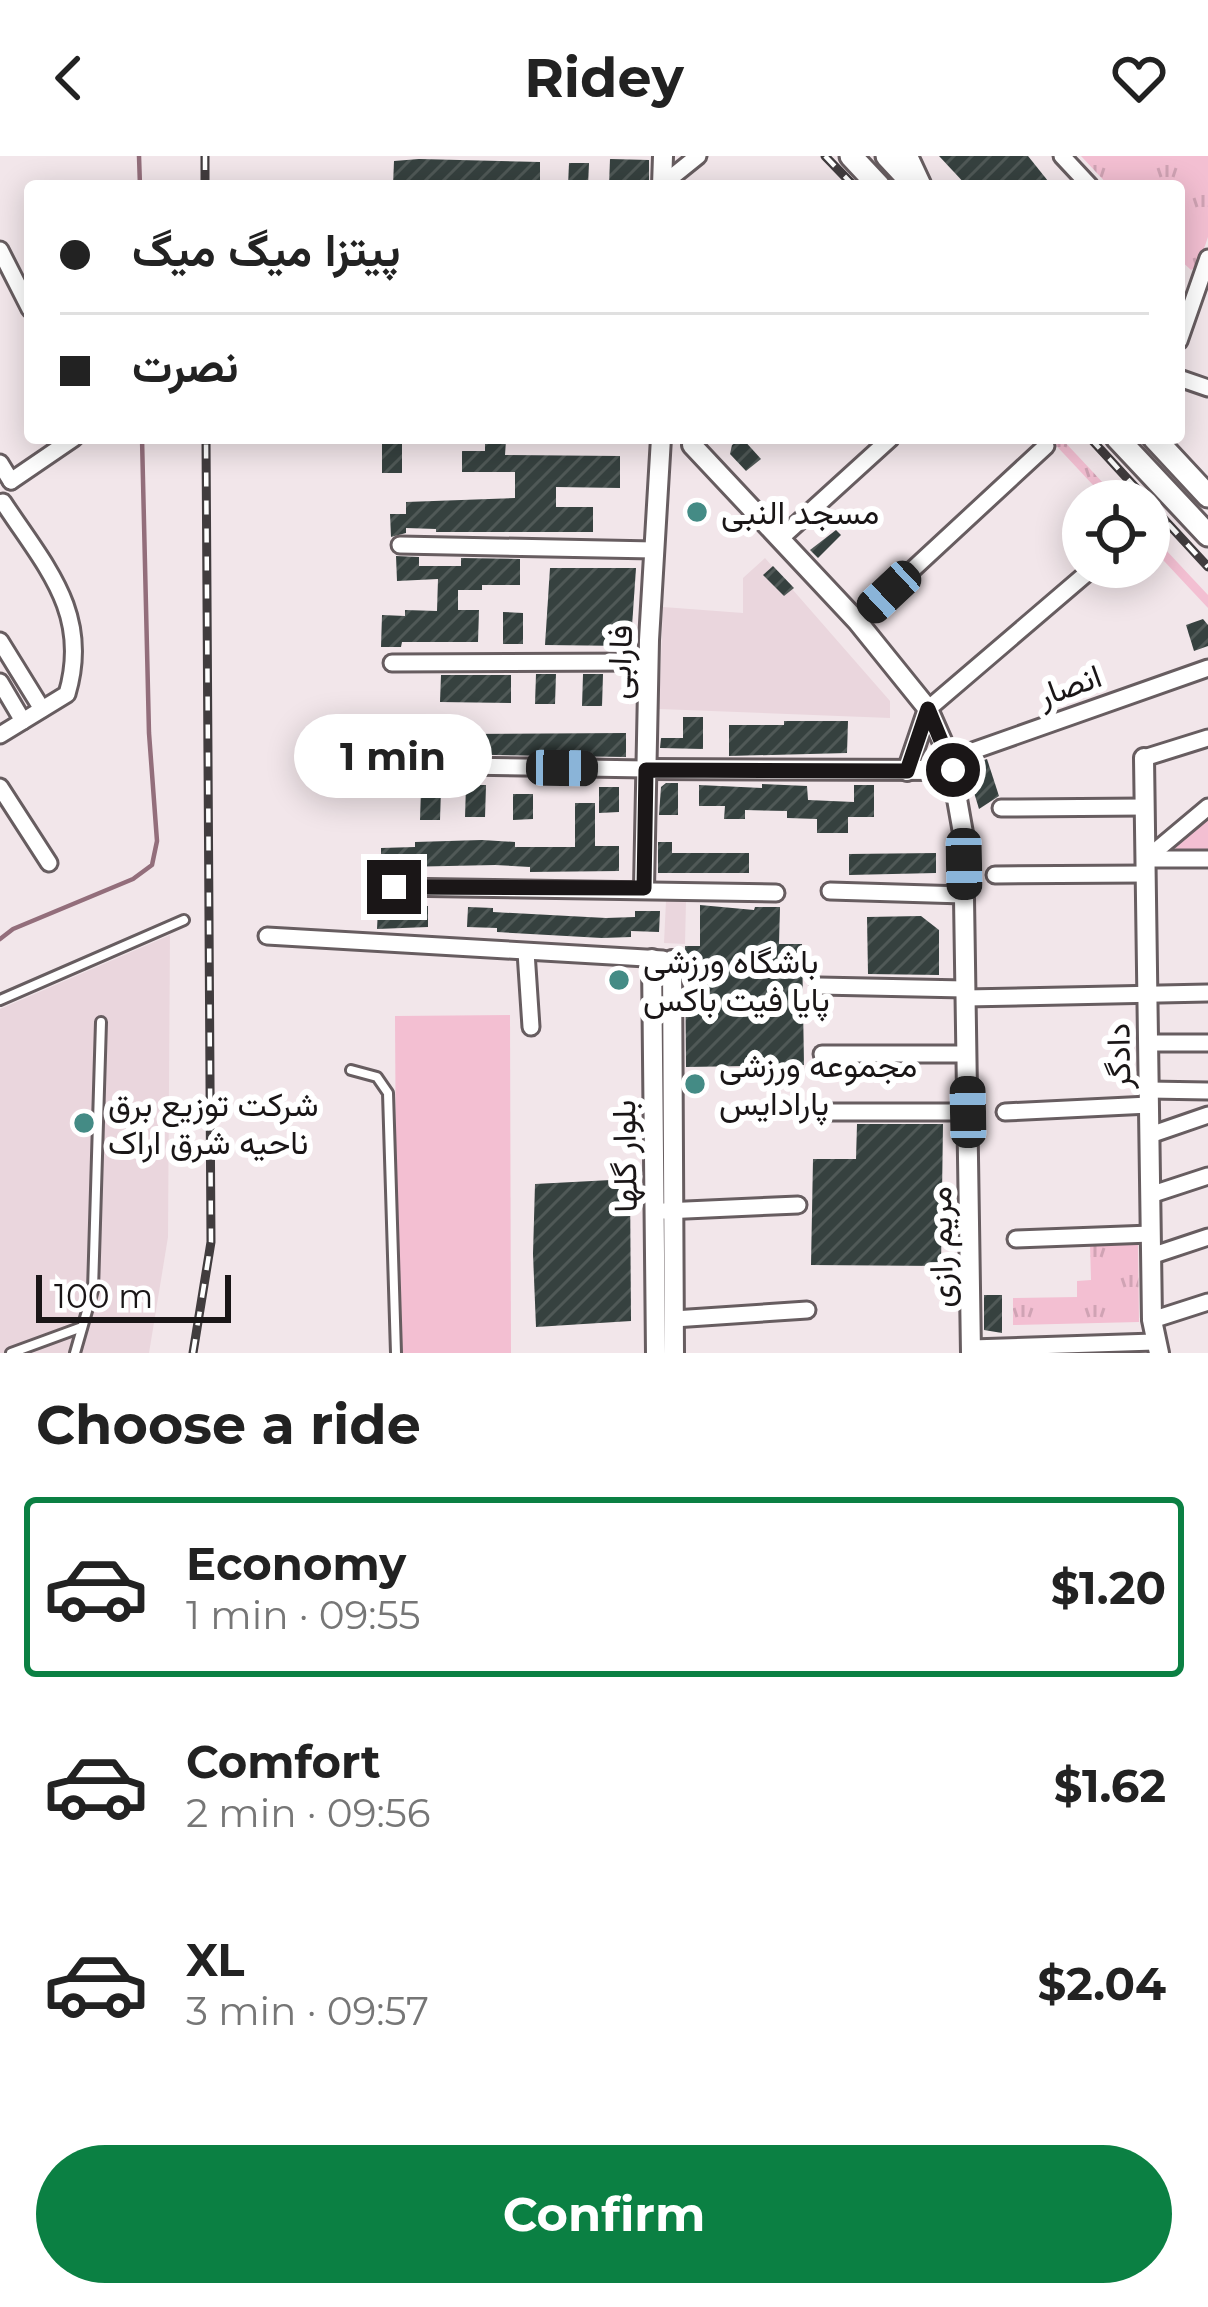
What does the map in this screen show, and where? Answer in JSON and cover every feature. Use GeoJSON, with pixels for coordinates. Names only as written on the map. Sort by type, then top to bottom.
{"type":"FeatureCollection","features":[{"type":"Feature","properties":{"kind":"main road"},"geometry":{"type":"LineString","coordinates":[[851,156],[873,180]]}},
{"type":"Feature","properties":{"kind":"main road"},"geometry":{"type":"LineString","coordinates":[[887,156],[913,180]]}},
{"type":"Feature","properties":{"kind":"main road"},"geometry":{"type":"LineString","coordinates":[[1124,444],[1208,535]]}},
{"type":"Feature","properties":{"kind":"main road"},"geometry":{"type":"LineString","coordinates":[[1160,444],[1208,496]]}},
{"type":"Feature","properties":{"kind":"street"},"geometry":{"type":"LineString","coordinates":[[669,180],[698,156]]}},
{"type":"Feature","properties":{"kind":"street"},"geometry":{"type":"LineString","coordinates":[[1062,156],[1084,180]]}},
{"type":"Feature","properties":{"kind":"street"},"geometry":{"type":"LineString","coordinates":[[1,250],[24,297]]}},
{"type":"Feature","properties":{"kind":"street"},"geometry":{"type":"LineString","coordinates":[[1185,326],[1208,258]]}},
{"type":"Feature","properties":{"kind":"street"},"geometry":{"type":"LineString","coordinates":[[0,735],[67,694],[74,671],[75,634],[65,596],[2,502],[11,481],[65,444]]}},
{"type":"Feature","properties":{"kind":"street","name":"فارابی"},"geometry":{"type":"LineString","coordinates":[[644,888],[653,550],[662,444]]}},
{"type":"Feature","properties":{"kind":"street","name":"مریم رازی"},"geometry":{"type":"LineString","coordinates":[[700,444],[928,709],[951,765],[963,833],[971,1351]]}},
{"type":"Feature","properties":{"kind":"street"},"geometry":{"type":"LineString","coordinates":[[781,538],[884,444]]}},
{"type":"Feature","properties":{"kind":"street"},"geometry":{"type":"LineString","coordinates":[[857,621],[1046,446]]}},
{"type":"Feature","properties":{"kind":"street"},"geometry":{"type":"LineString","coordinates":[[0,463],[11,481]]}},
{"type":"Feature","properties":{"kind":"street"},"geometry":{"type":"LineString","coordinates":[[400,545],[653,550]]}},
{"type":"Feature","properties":{"kind":"street"},"geometry":{"type":"LineString","coordinates":[[907,771],[928,709],[1069,588]]}},
{"type":"Feature","properties":{"kind":"street"},"geometry":{"type":"LineString","coordinates":[[0,641],[42,709]]}},
{"type":"Feature","properties":{"kind":"street"},"geometry":{"type":"LineString","coordinates":[[392,663],[649,662]]}},
{"type":"Feature","properties":{"kind":"street","name":"انصار"},"geometry":{"type":"LineString","coordinates":[[951,765],[1208,668]]}},
{"type":"Feature","properties":{"kind":"street"},"geometry":{"type":"LineString","coordinates":[[0,682],[23,721]]}},
{"type":"Feature","properties":{"kind":"street"},"geometry":{"type":"LineString","coordinates":[[1144,758],[1208,738]]}},
{"type":"Feature","properties":{"kind":"street","name":"دادگر"},"geometry":{"type":"LineString","coordinates":[[1144,758],[1152,1320],[1157,1348]]}},
{"type":"Feature","properties":{"kind":"street"},"geometry":{"type":"LineString","coordinates":[[394,765],[907,771],[951,765]]}},
{"type":"Feature","properties":{"kind":"street"},"geometry":{"type":"LineString","coordinates":[[0,787],[49,862]]}},
{"type":"Feature","properties":{"kind":"street"},"geometry":{"type":"LineString","coordinates":[[1001,808],[1145,807]]}},
{"type":"Feature","properties":{"kind":"street"},"geometry":{"type":"LineString","coordinates":[[1146,866],[1208,807]]}},
{"type":"Feature","properties":{"kind":"street"},"geometry":{"type":"LineString","coordinates":[[995,875],[1208,859]]}},
{"type":"Feature","properties":{"kind":"street"},"geometry":{"type":"LineString","coordinates":[[394,887],[776,893]]}},
{"type":"Feature","properties":{"kind":"street"},"geometry":{"type":"LineString","coordinates":[[830,891],[964,895]]}},
{"type":"Feature","properties":{"kind":"street"},"geometry":{"type":"LineString","coordinates":[[267,936],[662,959]]}},
{"type":"Feature","properties":{"kind":"street"},"geometry":{"type":"LineString","coordinates":[[526,952],[531,1027]]}},
{"type":"Feature","properties":{"kind":"street","name":"بلوار گلها"},"geometry":{"type":"LineString","coordinates":[[656,1353],[664,1211],[662,959]]}},
{"type":"Feature","properties":{"kind":"street"},"geometry":{"type":"LineString","coordinates":[[819,986],[965,993],[1208,993]]}},
{"type":"Feature","properties":{"kind":"street"},"geometry":{"type":"LineString","coordinates":[[1148,1043],[1208,1043]]}},
{"type":"Feature","properties":{"kind":"street"},"geometry":{"type":"LineString","coordinates":[[822,1054],[966,1054]]}},
{"type":"Feature","properties":{"kind":"street"},"geometry":{"type":"LineString","coordinates":[[1005,1112],[1208,1090]]}},
{"type":"Feature","properties":{"kind":"street"},"geometry":{"type":"LineString","coordinates":[[828,1112],[968,1112]]}},
{"type":"Feature","properties":{"kind":"street"},"geometry":{"type":"LineString","coordinates":[[1150,1136],[1208,1115]]}},
{"type":"Feature","properties":{"kind":"street"},"geometry":{"type":"LineString","coordinates":[[1150,1195],[1208,1176]]}},
{"type":"Feature","properties":{"kind":"street"},"geometry":{"type":"LineString","coordinates":[[664,1211],[798,1205]]}},
{"type":"Feature","properties":{"kind":"street","name":"بلوار گلها"},"geometry":{"type":"LineString","coordinates":[[664,1211],[674,1353]]}},
{"type":"Feature","properties":{"kind":"street"},"geometry":{"type":"LineString","coordinates":[[1016,1239],[1151,1234]]}},
{"type":"Feature","properties":{"kind":"street"},"geometry":{"type":"LineString","coordinates":[[1151,1256],[1208,1237]]}},
{"type":"Feature","properties":{"kind":"street"},"geometry":{"type":"LineString","coordinates":[[1152,1320],[1208,1302]]}},
{"type":"Feature","properties":{"kind":"street"},"geometry":{"type":"LineString","coordinates":[[674,1319],[807,1310]]}},
{"type":"Feature","properties":{"kind":"street"},"geometry":{"type":"LineString","coordinates":[[971,1351],[1157,1348]]}},
{"type":"Feature","properties":{"kind":"lane"},"geometry":{"type":"LineString","coordinates":[[0,1000],[184,920]]}},
{"type":"Feature","properties":{"kind":"lane"},"geometry":{"type":"LineString","coordinates":[[75,1353],[93,1290],[101,1022]]}},
{"type":"Feature","properties":{"kind":"lane"},"geometry":{"type":"LineString","coordinates":[[351,1070],[377,1077],[388,1094],[396,1353]]}},
{"type":"Feature","properties":{"kind":"lane"},"geometry":{"type":"LineString","coordinates":[[10,1353],[84,1327]]}},
{"type":"Feature","properties":{"kind":"shaded area"},"geometry":{"type":"Polygon","coordinates":[[[765,558],[890,701],[890,718],[659,709],[663,607],[743,613],[743,578],[765,558]]]}},
{"type":"Feature","properties":{"kind":"shaded area"},"geometry":{"type":"Polygon","coordinates":[[[666,901],[686,901],[685,944],[664,943],[666,901]]]}},
{"type":"Feature","properties":{"kind":"shaded area","name":"شرکت توزیع برق ناحیه شرق اراک"},"geometry":{"type":"Polygon","coordinates":[[[170,935],[168,1237],[149,1353],[0,1353],[0,1009],[170,935]]]}},
{"type":"Feature","properties":{"kind":"green space"},"geometry":{"type":"Polygon","coordinates":[[[1081,156],[1208,156],[1208,237],[1198,266],[1191,270],[1185,264],[1185,180],[1103,180],[1081,156]]]}},
{"type":"Feature","properties":{"kind":"green space"},"geometry":{"type":"Polygon","coordinates":[[[1055,444],[1067,444],[1100,480],[1088,480],[1055,444]]]}},
{"type":"Feature","properties":{"kind":"green space"},"geometry":{"type":"Polygon","coordinates":[[[1170,554],[1208,595],[1208,608],[1170,567],[1170,554]]]}},
{"type":"Feature","properties":{"kind":"green space"},"geometry":{"type":"Polygon","coordinates":[[[1208,819],[1208,850],[1176,850],[1175,844],[1208,819]]]}},
{"type":"Feature","properties":{"kind":"green space"},"geometry":{"type":"Polygon","coordinates":[[[510,1015],[511,1353],[397,1353],[395,1016],[510,1015]]]}},
{"type":"Feature","properties":{"kind":"green space"},"geometry":{"type":"Polygon","coordinates":[[[1138,1243],[1139,1322],[1013,1325],[1013,1298],[1077,1297],[1077,1281],[1091,1280],[1090,1244],[1138,1243]]]}},
{"type":"Feature","properties":{"kind":"building"},"geometry":{"type":"Polygon","coordinates":[[[939,156],[1028,156],[1047,180],[961,180],[939,156]]]}},
{"type":"Feature","properties":{"kind":"building"},"geometry":{"type":"Polygon","coordinates":[[[610,159],[649,160],[649,180],[609,180],[610,159]]]}},
{"type":"Feature","properties":{"kind":"building"},"geometry":{"type":"Polygon","coordinates":[[[394,161],[540,162],[540,180],[393,180],[394,161]]]}},
{"type":"Feature","properties":{"kind":"building"},"geometry":{"type":"Polygon","coordinates":[[[569,163],[589,163],[588,180],[568,180],[569,163]]]}},
{"type":"Feature","properties":{"kind":"building"},"geometry":{"type":"Polygon","coordinates":[[[382,444],[402,444],[402,473],[382,473],[382,444]]]}},
{"type":"Feature","properties":{"kind":"building"},"geometry":{"type":"Polygon","coordinates":[[[485,444],[506,444],[505,455],[620,456],[620,488],[556,487],[556,507],[593,507],[593,532],[406,528],[406,533],[391,537],[390,514],[406,514],[406,502],[515,498],[515,472],[462,472],[462,451],[485,451],[485,444]]]}},
{"type":"Feature","properties":{"kind":"building"},"geometry":{"type":"Polygon","coordinates":[[[747,444],[761,459],[746,471],[730,454],[732,445],[747,444]]]}},
{"type":"Feature","properties":{"kind":"building"},"geometry":{"type":"Polygon","coordinates":[[[836,530],[841,535],[818,558],[810,550],[836,530]]]}},
{"type":"Feature","properties":{"kind":"building"},"geometry":{"type":"Polygon","coordinates":[[[396,556],[419,557],[419,566],[461,566],[461,558],[520,559],[520,585],[458,590],[458,610],[479,610],[478,642],[402,642],[401,647],[381,647],[382,615],[437,611],[438,579],[397,581],[396,556]]]}},
{"type":"Feature","properties":{"kind":"building"},"geometry":{"type":"Polygon","coordinates":[[[773,566],[794,588],[784,596],[763,575],[773,566]]]}},
{"type":"Feature","properties":{"kind":"building"},"geometry":{"type":"Polygon","coordinates":[[[550,568],[636,568],[627,646],[545,645],[550,568]]]}},
{"type":"Feature","properties":{"kind":"building"},"geometry":{"type":"Polygon","coordinates":[[[503,612],[523,613],[523,644],[503,644],[503,612]]]}},
{"type":"Feature","properties":{"kind":"building"},"geometry":{"type":"Polygon","coordinates":[[[1203,619],[1208,625],[1208,646],[1194,651],[1186,625],[1203,619]]]}},
{"type":"Feature","properties":{"kind":"building"},"geometry":{"type":"Polygon","coordinates":[[[536,674],[556,674],[555,704],[535,704],[536,674]]]}},
{"type":"Feature","properties":{"kind":"building"},"geometry":{"type":"Polygon","coordinates":[[[583,674],[603,674],[602,706],[582,706],[583,674]]]}},
{"type":"Feature","properties":{"kind":"building"},"geometry":{"type":"Polygon","coordinates":[[[441,675],[511,675],[511,703],[440,702],[441,675]]]}},
{"type":"Feature","properties":{"kind":"building"},"geometry":{"type":"Polygon","coordinates":[[[683,717],[703,717],[703,749],[660,748],[661,738],[683,738],[683,717]]]}},
{"type":"Feature","properties":{"kind":"building"},"geometry":{"type":"Polygon","coordinates":[[[784,721],[848,721],[847,753],[729,756],[729,725],[784,725],[784,721]]]}},
{"type":"Feature","properties":{"kind":"building"},"geometry":{"type":"Polygon","coordinates":[[[437,729],[457,729],[457,734],[626,733],[626,757],[437,754],[437,729]]]}},
{"type":"Feature","properties":{"kind":"building"},"geometry":{"type":"Polygon","coordinates":[[[384,731],[404,731],[404,753],[384,757],[384,731]]]}},
{"type":"Feature","properties":{"kind":"building"},"geometry":{"type":"Polygon","coordinates":[[[987,759],[999,796],[979,809],[966,766],[987,759]]]}},
{"type":"Feature","properties":{"kind":"building"},"geometry":{"type":"Polygon","coordinates":[[[678,783],[678,815],[659,815],[661,787],[678,783]]]}},
{"type":"Feature","properties":{"kind":"building"},"geometry":{"type":"Polygon","coordinates":[[[762,784],[807,786],[808,800],[854,802],[854,785],[874,785],[874,817],[848,817],[848,833],[817,833],[817,819],[787,818],[787,811],[745,810],[745,819],[724,819],[725,806],[699,806],[699,785],[762,788],[762,784]]]}},
{"type":"Feature","properties":{"kind":"building"},"geometry":{"type":"Polygon","coordinates":[[[466,785],[486,785],[485,817],[465,817],[466,785]]]}},
{"type":"Feature","properties":{"kind":"building"},"geometry":{"type":"Polygon","coordinates":[[[599,787],[619,787],[619,812],[599,813],[599,787]]]}},
{"type":"Feature","properties":{"kind":"building"},"geometry":{"type":"Polygon","coordinates":[[[421,788],[441,788],[440,820],[420,820],[421,788]]]}},
{"type":"Feature","properties":{"kind":"building"},"geometry":{"type":"Polygon","coordinates":[[[513,794],[533,794],[533,819],[513,820],[513,794]]]}},
{"type":"Feature","properties":{"kind":"building"},"geometry":{"type":"Polygon","coordinates":[[[575,803],[595,803],[595,846],[619,846],[619,871],[530,872],[530,867],[495,865],[401,867],[401,873],[381,873],[381,848],[415,847],[415,842],[482,840],[515,842],[515,847],[575,847],[575,803]]]}},
{"type":"Feature","properties":{"kind":"building"},"geometry":{"type":"Polygon","coordinates":[[[658,842],[672,842],[672,853],[749,853],[749,873],[658,873],[658,842]]]}},
{"type":"Feature","properties":{"kind":"building"},"geometry":{"type":"Polygon","coordinates":[[[936,853],[936,873],[849,875],[849,854],[936,853]]]}},
{"type":"Feature","properties":{"kind":"building"},"geometry":{"type":"Polygon","coordinates":[[[407,905],[428,906],[428,927],[377,929],[378,909],[407,909],[407,905]]]}},
{"type":"Feature","properties":{"kind":"building"},"geometry":{"type":"Polygon","coordinates":[[[700,905],[754,910],[780,907],[779,944],[802,944],[804,1065],[686,1067],[685,946],[700,946],[700,905]]]}},
{"type":"Feature","properties":{"kind":"building"},"geometry":{"type":"Polygon","coordinates":[[[468,907],[606,918],[660,911],[659,932],[631,931],[631,937],[602,938],[497,932],[497,928],[467,927],[468,907]]]}},
{"type":"Feature","properties":{"kind":"building"},"geometry":{"type":"Polygon","coordinates":[[[921,916],[939,930],[939,975],[868,974],[867,917],[921,916]]]}},
{"type":"Feature","properties":{"kind":"building"},"geometry":{"type":"Polygon","coordinates":[[[857,1124],[943,1124],[941,1266],[811,1265],[813,1159],[856,1159],[857,1124]]]}},
{"type":"Feature","properties":{"kind":"building"},"geometry":{"type":"Polygon","coordinates":[[[630,1179],[631,1321],[536,1327],[535,1184],[630,1179]]]}},
{"type":"Feature","properties":{"kind":"building"},"geometry":{"type":"Polygon","coordinates":[[[984,1295],[1002,1295],[1002,1333],[984,1330],[984,1295]]]}},
{"type":"Feature","properties":{"kind":"waterway"},"geometry":{"type":"LineString","coordinates":[[139,156],[140,180]]}},
{"type":"Feature","properties":{"kind":"waterway"},"geometry":{"type":"LineString","coordinates":[[0,939],[13,929],[133,879],[152,865],[157,841],[149,733],[142,444]]}},
{"type":"Feature","properties":{"kind":"railway"},"geometry":{"type":"LineString","coordinates":[[205,156],[205,180]]}},
{"type":"Feature","properties":{"kind":"railway"},"geometry":{"type":"LineString","coordinates":[[825,156],[848,180]]}},
{"type":"Feature","properties":{"kind":"railway"},"geometry":{"type":"LineString","coordinates":[[193,1353],[211,1242],[206,444]]}},
{"type":"Feature","properties":{"kind":"railway"},"geometry":{"type":"LineString","coordinates":[[1096,444],[1129,480]]}},
{"type":"Feature","properties":{"kind":"railway"},"geometry":{"type":"LineString","coordinates":[[1170,526],[1208,567]]}},
{"type":"Feature","properties":{"kind":"place","name":"مسجد النبی"},"geometry":{"type":"Point","coordinates":[697,512]}},
{"type":"Feature","properties":{"kind":"place","name":"باشگاه ورزشی پایا فیت باکس"},"geometry":{"type":"Point","coordinates":[619,980]}},
{"type":"Feature","properties":{"kind":"place","name":"مجموعه ورزشی پارادایس"},"geometry":{"type":"Point","coordinates":[695,1084]}},
{"type":"Feature","properties":{"kind":"place","name":"شرکت توزیع برق ناحیه شرق اراک"},"geometry":{"type":"Point","coordinates":[84,1123]}},
{"type":"Feature","properties":{"kind":"route"},"geometry":{"type":"LineString","coordinates":[[394,887],[644,888],[646,770],[907,771],[928,709],[953,770]]}}]}
